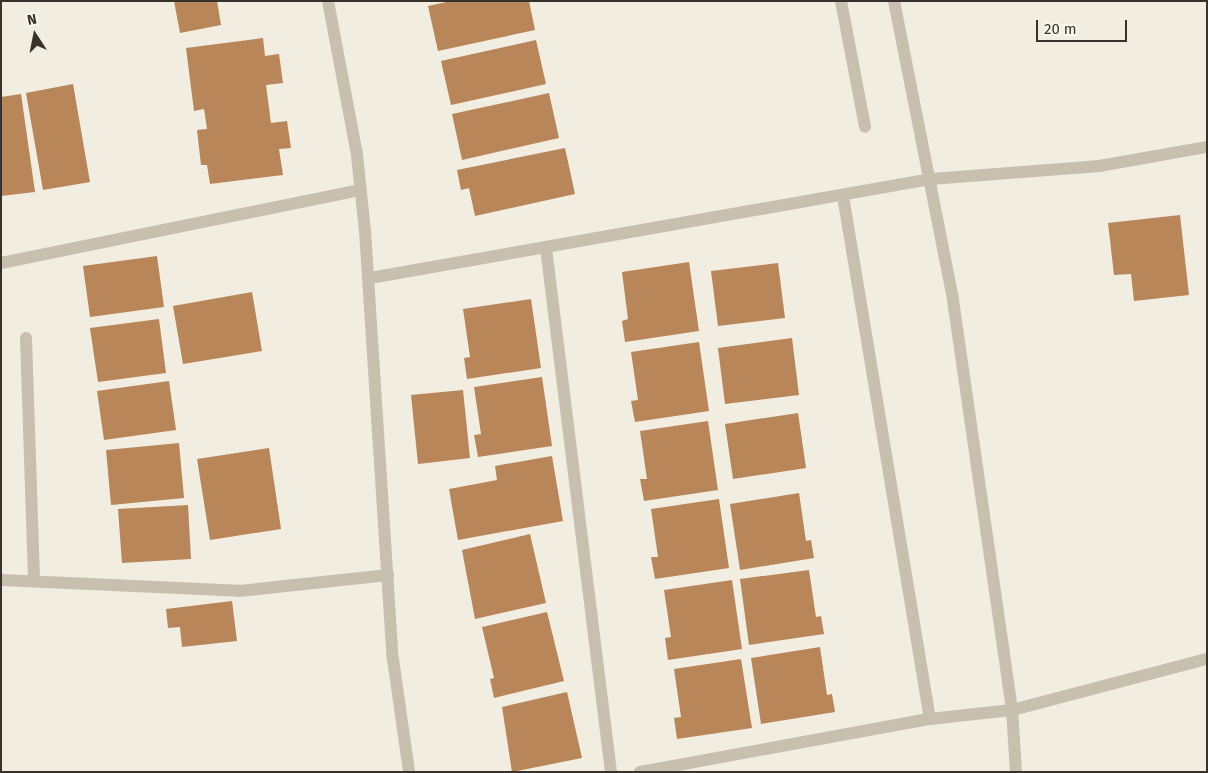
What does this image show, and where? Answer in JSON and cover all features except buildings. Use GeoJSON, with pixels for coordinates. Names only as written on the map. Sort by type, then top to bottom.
{"type":"FeatureCollection","features":[{"type":"Feature","properties":{"kind":"street"},"geometry":{"type":"LineString","coordinates":[[328,1],[361,190],[370,278],[388,575],[409,772]]}},
{"type":"Feature","properties":{"kind":"street"},"geometry":{"type":"LineString","coordinates":[[842,1],[865,127]]}},
{"type":"Feature","properties":{"kind":"street"},"geometry":{"type":"LineString","coordinates":[[894,1],[953,300],[1012,710],[1016,772]]}},
{"type":"Feature","properties":{"kind":"street"},"geometry":{"type":"LineString","coordinates":[[370,278],[843,196],[930,179],[1099,166],[1207,147]]}},
{"type":"Feature","properties":{"kind":"street"},"geometry":{"type":"LineString","coordinates":[[1,263],[361,190]]}},
{"type":"Feature","properties":{"kind":"street"},"geometry":{"type":"LineString","coordinates":[[843,196],[930,719]]}},
{"type":"Feature","properties":{"kind":"street"},"geometry":{"type":"LineString","coordinates":[[546,248],[611,772]]}},
{"type":"Feature","properties":{"kind":"street"},"geometry":{"type":"LineString","coordinates":[[26,338],[34,580]]}},
{"type":"Feature","properties":{"kind":"street"},"geometry":{"type":"LineString","coordinates":[[1,580],[34,580],[239,591],[388,575]]}},
{"type":"Feature","properties":{"kind":"street"},"geometry":{"type":"LineString","coordinates":[[640,772],[930,719],[1012,710],[1207,659]]}}]}
